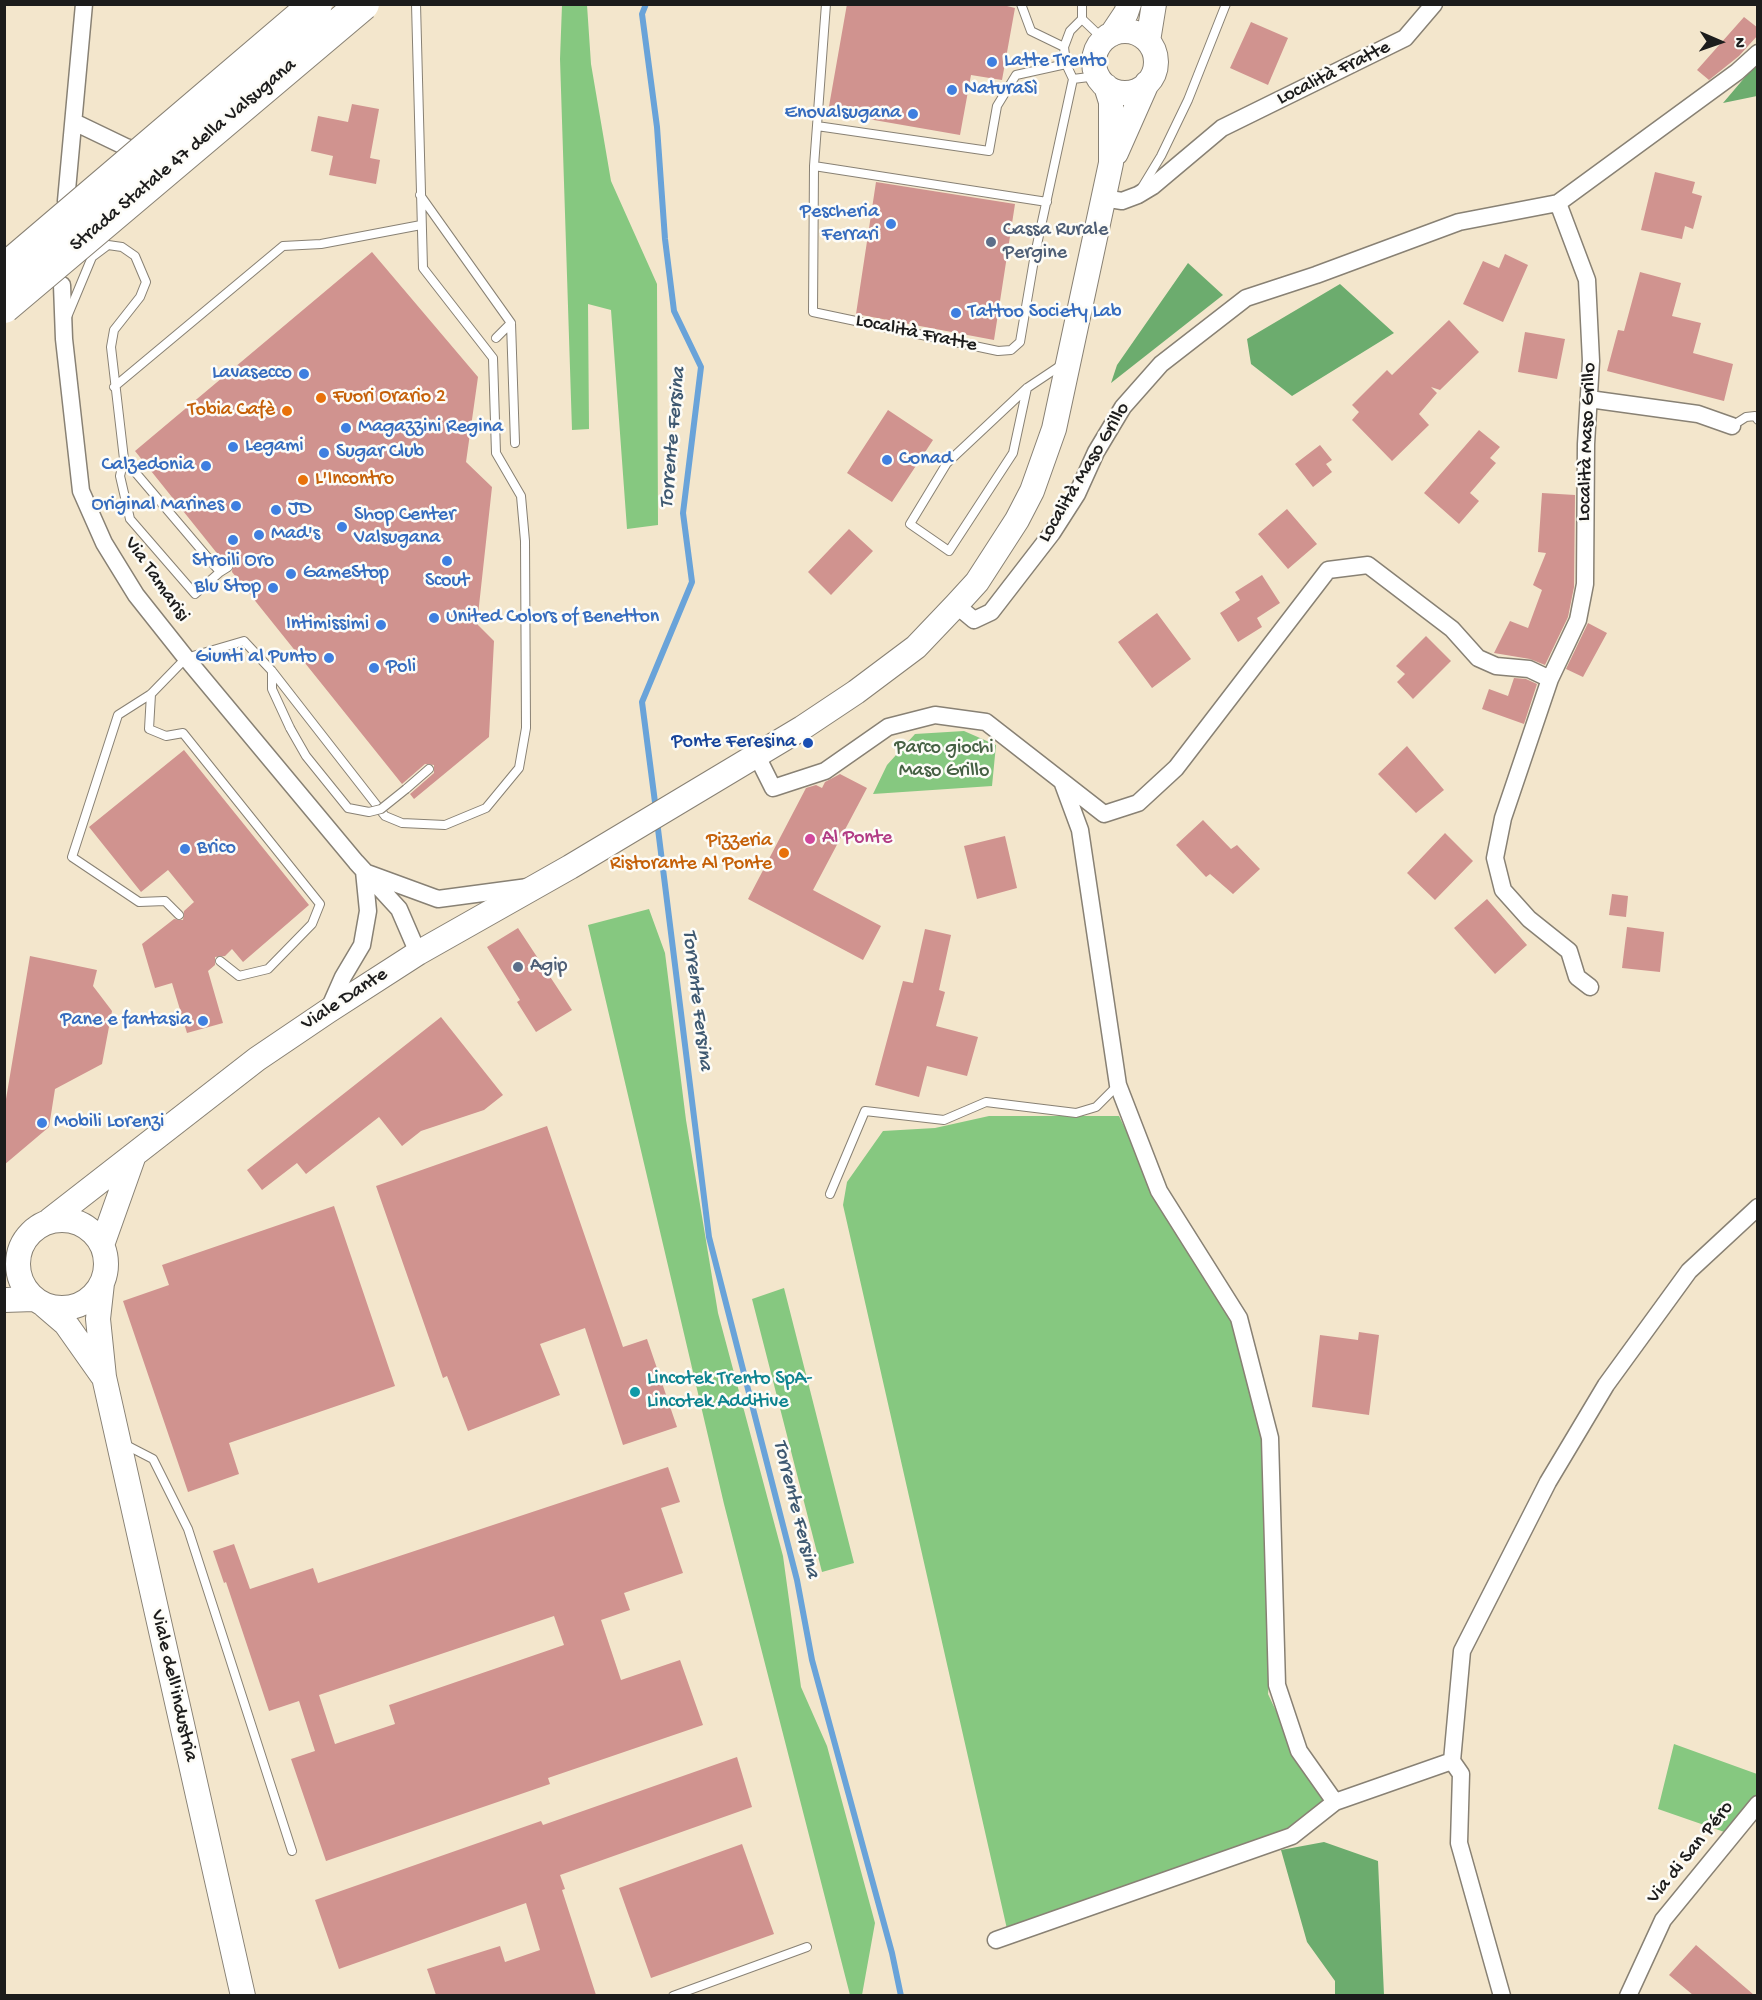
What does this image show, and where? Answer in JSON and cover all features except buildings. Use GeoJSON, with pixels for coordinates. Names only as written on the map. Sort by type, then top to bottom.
{"type":"FeatureCollection","features":[{"type":"Feature","properties":{"kind":"highway","name":"Strada Statale 47 della Valsugana"},"geometry":{"type":"LineString","coordinates":[[4,270],[316,4]]}},
{"type":"Feature","properties":{"kind":"highway","name":"Strada Statale 47 della Valsugana"},"geometry":{"type":"LineString","coordinates":[[4,307],[363,4]]}},
{"type":"Feature","properties":{"kind":"main road","name":"Località Fratte"},"geometry":{"type":"LineString","coordinates":[[1111,163],[1111,102],[1092,80],[1094,56],[1126,13],[1129,4]]}},
{"type":"Feature","properties":{"kind":"main road","name":"Località Fratte"},"geometry":{"type":"LineString","coordinates":[[956,605],[1001,548],[1032,491],[1054,429],[1111,163],[1155,67],[1153,48],[1148,41],[1154,4]]}},
{"type":"Feature","properties":{"kind":"main road"},"geometry":{"type":"LineString","coordinates":[[1107,36],[1131,31],[1148,41]]}},
{"type":"Feature","properties":{"kind":"main road"},"geometry":{"type":"LineString","coordinates":[[1092,80],[1122,93],[1131,93],[1147,83]]}},
{"type":"Feature","properties":{"kind":"main road"},"geometry":{"type":"LineString","coordinates":[[749,760],[856,692],[892,666],[916,646],[956,605]]}},
{"type":"Feature","properties":{"kind":"main road","name":"Viale Dante"},"geometry":{"type":"LineString","coordinates":[[50,1220],[257,1059],[328,1011],[418,953],[570,867],[749,760]]}},
{"type":"Feature","properties":{"kind":"main road"},"geometry":{"type":"LineString","coordinates":[[102,1245],[134,1155]]}},
{"type":"Feature","properties":{"kind":"main road"},"geometry":{"type":"LineString","coordinates":[[4,1256],[28,1234],[50,1220],[75,1221],[86,1227],[102,1245],[106,1264],[102,1283],[89,1298],[72,1307],[59,1309],[40,1302],[4,1300]]}},
{"type":"Feature","properties":{"kind":"main road"},"geometry":{"type":"LineString","coordinates":[[28,1234],[20,1247],[18,1268],[24,1288],[40,1302]]}},
{"type":"Feature","properties":{"kind":"main road","name":"Viale dell'industria"},"geometry":{"type":"LineString","coordinates":[[102,1283],[98,1319],[104,1377],[243,1995]]}},
{"type":"Feature","properties":{"kind":"main road","name":"Viale dell'industria"},"geometry":{"type":"LineString","coordinates":[[40,1302],[66,1324],[104,1377]]}},
{"type":"Feature","properties":{"kind":"street"},"geometry":{"type":"LineString","coordinates":[[66,201],[84,4]]}},
{"type":"Feature","properties":{"kind":"street"},"geometry":{"type":"LineString","coordinates":[[74,122],[144,154],[176,135],[256,70],[309,4]]}},
{"type":"Feature","properties":{"kind":"street","name":"Località Fratte"},"geometry":{"type":"LineString","coordinates":[[1103,198],[1122,201],[1138,195],[1153,186],[1222,128],[1405,38],[1434,4]]}},
{"type":"Feature","properties":{"kind":"street","name":"Località Maso Grillo"},"geometry":{"type":"LineString","coordinates":[[956,605],[974,620],[991,612],[1052,533],[1077,495],[1096,452],[1124,407],[1161,364],[1246,298],[1316,276],[1459,222],[1558,202],[1737,72],[1758,53]]}},
{"type":"Feature","properties":{"kind":"street","name":"Località Maso Grillo"},"geometry":{"type":"LineString","coordinates":[[1558,202],[1587,280],[1591,361],[1585,584],[1578,620],[1550,680],[1503,818],[1495,858],[1503,890],[1529,919],[1569,951],[1577,977],[1590,987]]}},
{"type":"Feature","properties":{"kind":"street","name":"Via Tamarisi"},"geometry":{"type":"LineString","coordinates":[[62,285],[63,325],[81,490],[104,543],[136,595],[186,658],[364,872],[399,909],[418,953]]}},
{"type":"Feature","properties":{"kind":"street"},"geometry":{"type":"LineString","coordinates":[[1589,399],[1698,414],[1731,426]]}},
{"type":"Feature","properties":{"kind":"street"},"geometry":{"type":"LineString","coordinates":[[749,760],[773,788],[825,771],[888,727],[935,716],[986,722],[1104,814],[1138,803],[1176,768],[1328,570],[1368,565],[1452,629],[1478,658],[1496,666],[1529,669],[1550,680]]}},
{"type":"Feature","properties":{"kind":"street"},"geometry":{"type":"LineString","coordinates":[[1063,784],[1080,831],[1118,1085],[1159,1191],[1239,1318],[1270,1438],[1277,1685],[1299,1751],[1335,1802]]}},
{"type":"Feature","properties":{"kind":"street"},"geometry":{"type":"LineString","coordinates":[[328,1011],[343,977],[362,945],[368,912],[364,872],[438,899],[539,885]]}},
{"type":"Feature","properties":{"kind":"street"},"geometry":{"type":"LineString","coordinates":[[1502,1995],[1459,1843],[1461,1774],[1452,1761],[1462,1651],[1548,1482],[1606,1385],[1689,1271],[1758,1207]]}},
{"type":"Feature","properties":{"kind":"street"},"geometry":{"type":"LineString","coordinates":[[996,1940],[1292,1836],[1335,1802],[1452,1761]]}},
{"type":"Feature","properties":{"kind":"street","name":"Via di San Péro"},"geometry":{"type":"LineString","coordinates":[[1628,1995],[1663,1920],[1758,1804]]}},
{"type":"Feature","properties":{"kind":"lane"},"geometry":{"type":"LineString","coordinates":[[179,915],[165,902],[139,902],[72,857],[118,715],[151,694],[186,658],[244,641],[272,671],[385,816],[402,823],[445,825],[486,808],[519,768],[526,728],[525,541],[521,496],[496,453],[493,358],[423,268],[416,4]]}},
{"type":"Feature","properties":{"kind":"lane","name":"Località Fratte"},"geometry":{"type":"LineString","coordinates":[[826,4],[814,166],[813,312],[998,351],[1011,350],[1020,342],[1047,202],[1092,80],[1066,64],[1064,47]]}},
{"type":"Feature","properties":{"kind":"lane"},"geometry":{"type":"LineString","coordinates":[[1022,4],[1031,31],[1064,47],[1070,31],[1082,19],[1082,4]]}},
{"type":"Feature","properties":{"kind":"lane"},"geometry":{"type":"LineString","coordinates":[[1138,195],[1161,156],[1183,109],[1226,4]]}},
{"type":"Feature","properties":{"kind":"lane"},"geometry":{"type":"LineString","coordinates":[[1082,19],[1107,36]]}},
{"type":"Feature","properties":{"kind":"lane"},"geometry":{"type":"LineString","coordinates":[[817,126],[989,151],[997,106],[1016,75],[1066,64]]}},
{"type":"Feature","properties":{"kind":"lane"},"geometry":{"type":"LineString","coordinates":[[814,166],[1047,202]]}},
{"type":"Feature","properties":{"kind":"lane"},"geometry":{"type":"LineString","coordinates":[[420,195],[511,323],[515,443]]}},
{"type":"Feature","properties":{"kind":"lane"},"geometry":{"type":"LineString","coordinates":[[114,387],[283,246],[321,244],[421,225]]}},
{"type":"Feature","properties":{"kind":"lane"},"geometry":{"type":"LineString","coordinates":[[63,325],[92,257],[108,245],[122,247],[135,256],[146,282],[140,297],[114,330],[111,347],[124,459],[120,476],[130,519],[195,594],[224,570],[124,459]]}},
{"type":"Feature","properties":{"kind":"lane"},"geometry":{"type":"LineString","coordinates":[[496,338],[511,323]]}},
{"type":"Feature","properties":{"kind":"lane"},"geometry":{"type":"LineString","coordinates":[[1026,388],[1013,453],[949,551],[910,524],[947,463],[1026,388],[1069,360]]}},
{"type":"Feature","properties":{"kind":"lane"},"geometry":{"type":"LineString","coordinates":[[1731,426],[1746,417],[1755,416],[1758,420]]}},
{"type":"Feature","properties":{"kind":"lane"},"geometry":{"type":"LineString","coordinates":[[272,671],[272,689],[290,728],[306,756],[348,808],[369,813],[381,808],[429,769]]}},
{"type":"Feature","properties":{"kind":"lane"},"geometry":{"type":"LineString","coordinates":[[151,694],[150,729],[166,736],[183,733],[320,904],[312,924],[268,969],[238,976],[220,961]]}},
{"type":"Feature","properties":{"kind":"lane"},"geometry":{"type":"LineString","coordinates":[[830,1194],[865,1111],[944,1120],[987,1101],[1076,1113],[1096,1107],[1118,1085]]}},
{"type":"Feature","properties":{"kind":"lane"},"geometry":{"type":"LineString","coordinates":[[118,1441],[153,1459],[188,1529],[292,1851]]}},
{"type":"Feature","properties":{"kind":"lane"},"geometry":{"type":"LineString","coordinates":[[673,1995],[807,1947]]}},
{"type":"Feature","properties":{"kind":"green space"},"geometry":{"type":"Polygon","coordinates":[[[562,5],[587,5],[591,64],[611,181],[657,284],[658,525],[627,529],[611,310],[588,304],[589,429],[572,430],[560,59],[562,5]]]}},
{"type":"Feature","properties":{"kind":"green space"},"geometry":{"type":"Polygon","coordinates":[[[1757,63],[1757,96],[1723,103],[1757,63]]]}},
{"type":"Feature","properties":{"kind":"green space"},"geometry":{"type":"Polygon","coordinates":[[[1188,263],[1223,295],[1111,383],[1117,365],[1188,263]]]}},
{"type":"Feature","properties":{"kind":"green space"},"geometry":{"type":"Polygon","coordinates":[[[1340,284],[1394,333],[1292,396],[1251,364],[1247,339],[1340,284]]]}},
{"type":"Feature","properties":{"kind":"green space","name":"Parco giochi Maso Grillo"},"geometry":{"type":"Polygon","coordinates":[[[964,731],[996,745],[992,786],[873,794],[887,765],[915,734],[964,731]]]}},
{"type":"Feature","properties":{"kind":"green space"},"geometry":{"type":"Polygon","coordinates":[[[649,909],[665,953],[686,1120],[718,1313],[783,1556],[801,1687],[827,1746],[875,1923],[862,1995],[850,1995],[724,1504],[588,925],[649,909]]]}},
{"type":"Feature","properties":{"kind":"green space"},"geometry":{"type":"Polygon","coordinates":[[[989,1116],[1119,1116],[1169,1219],[1234,1320],[1264,1438],[1272,1649],[1268,1694],[1296,1753],[1330,1801],[1291,1833],[1007,1929],[843,1205],[847,1182],[883,1131],[935,1128],[989,1116]]]}},
{"type":"Feature","properties":{"kind":"green space"},"geometry":{"type":"Polygon","coordinates":[[[784,1288],[854,1563],[822,1572],[752,1299],[784,1288]]]}},
{"type":"Feature","properties":{"kind":"green space"},"geometry":{"type":"Polygon","coordinates":[[[1674,1744],[1757,1774],[1757,1798],[1733,1835],[1658,1809],[1674,1744]]]}},
{"type":"Feature","properties":{"kind":"green space"},"geometry":{"type":"Polygon","coordinates":[[[1324,1842],[1378,1861],[1384,1995],[1335,1995],[1335,1981],[1307,1942],[1281,1850],[1324,1842]]]}},
{"type":"Feature","properties":{"kind":"waterway","name":"Torrente Fersina"},"geometry":{"type":"LineString","coordinates":[[646,4],[642,14],[657,127],[665,239],[674,311],[701,367],[683,513],[692,582],[642,702],[656,810]]}},
{"type":"Feature","properties":{"kind":"waterway","name":"Torrente Fersina"},"geometry":{"type":"LineString","coordinates":[[657,821],[709,1237],[797,1580],[812,1660],[892,1953],[901,1996]]}},
{"type":"Feature","properties":{"kind":"place","name":"Latte Trento"},"geometry":{"type":"Point","coordinates":[992,62]}},
{"type":"Feature","properties":{"kind":"place","name":"NaturaSì"},"geometry":{"type":"Point","coordinates":[952,90]}},
{"type":"Feature","properties":{"kind":"place","name":"Enovalsugana"},"geometry":{"type":"Point","coordinates":[913,114]}},
{"type":"Feature","properties":{"kind":"place","name":"Pescheria Ferrari"},"geometry":{"type":"Point","coordinates":[891,224]}},
{"type":"Feature","properties":{"kind":"place","name":"Cassa Rurale Pergine"},"geometry":{"type":"Point","coordinates":[991,242]}},
{"type":"Feature","properties":{"kind":"place","name":"Tattoo Society Lab"},"geometry":{"type":"Point","coordinates":[956,313]}},
{"type":"Feature","properties":{"kind":"place","name":"Lavasecco"},"geometry":{"type":"Point","coordinates":[304,374]}},
{"type":"Feature","properties":{"kind":"place","name":"Fuori Orario 2"},"geometry":{"type":"Point","coordinates":[321,398]}},
{"type":"Feature","properties":{"kind":"place","name":"Tobia Cafè"},"geometry":{"type":"Point","coordinates":[287,411]}},
{"type":"Feature","properties":{"kind":"place","name":"Magazzini Regina"},"geometry":{"type":"Point","coordinates":[346,428]}},
{"type":"Feature","properties":{"kind":"place","name":"Legami"},"geometry":{"type":"Point","coordinates":[233,447]}},
{"type":"Feature","properties":{"kind":"place","name":"Sugar Club"},"geometry":{"type":"Point","coordinates":[324,453]}},
{"type":"Feature","properties":{"kind":"place","name":"Conad"},"geometry":{"type":"Point","coordinates":[887,460]}},
{"type":"Feature","properties":{"kind":"place","name":"Calzedonia"},"geometry":{"type":"Point","coordinates":[206,466]}},
{"type":"Feature","properties":{"kind":"place","name":"L'Incontro"},"geometry":{"type":"Point","coordinates":[303,480]}},
{"type":"Feature","properties":{"kind":"place","name":"Original Marines"},"geometry":{"type":"Point","coordinates":[236,506]}},
{"type":"Feature","properties":{"kind":"place","name":"JD"},"geometry":{"type":"Point","coordinates":[276,510]}},
{"type":"Feature","properties":{"kind":"place","name":"Shop Center Valsugana"},"geometry":{"type":"Point","coordinates":[342,527]}},
{"type":"Feature","properties":{"kind":"place","name":"Mad's"},"geometry":{"type":"Point","coordinates":[259,535]}},
{"type":"Feature","properties":{"kind":"place","name":"Stroili Oro"},"geometry":{"type":"Point","coordinates":[233,540]}},
{"type":"Feature","properties":{"kind":"place","name":"Scout"},"geometry":{"type":"Point","coordinates":[447,561]}},
{"type":"Feature","properties":{"kind":"place","name":"GameStop"},"geometry":{"type":"Point","coordinates":[291,574]}},
{"type":"Feature","properties":{"kind":"place","name":"Blu Stop"},"geometry":{"type":"Point","coordinates":[273,588]}},
{"type":"Feature","properties":{"kind":"place","name":"United Colors of Benetton"},"geometry":{"type":"Point","coordinates":[434,618]}},
{"type":"Feature","properties":{"kind":"place","name":"Intimissimi"},"geometry":{"type":"Point","coordinates":[381,625]}},
{"type":"Feature","properties":{"kind":"place","name":"Giunti al Punto"},"geometry":{"type":"Point","coordinates":[329,658]}},
{"type":"Feature","properties":{"kind":"place","name":"Poli"},"geometry":{"type":"Point","coordinates":[374,668]}},
{"type":"Feature","properties":{"kind":"place","name":"Ponte Feresina"},"geometry":{"type":"Point","coordinates":[808,743]}},
{"type":"Feature","properties":{"kind":"place","name":"Al Ponte"},"geometry":{"type":"Point","coordinates":[810,839]}},
{"type":"Feature","properties":{"kind":"place","name":"Brico"},"geometry":{"type":"Point","coordinates":[185,849]}},
{"type":"Feature","properties":{"kind":"place","name":"Pizzeria Ristorante Al Ponte"},"geometry":{"type":"Point","coordinates":[784,853]}},
{"type":"Feature","properties":{"kind":"place","name":"Agip"},"geometry":{"type":"Point","coordinates":[518,967]}},
{"type":"Feature","properties":{"kind":"place","name":"Pane e fantasia"},"geometry":{"type":"Point","coordinates":[203,1021]}},
{"type":"Feature","properties":{"kind":"place","name":"Mobili Lorenzi"},"geometry":{"type":"Point","coordinates":[42,1123]}},
{"type":"Feature","properties":{"kind":"place","name":"Lincotek Trento SpA- Lincotek Additive"},"geometry":{"type":"Point","coordinates":[635,1392]}}]}
